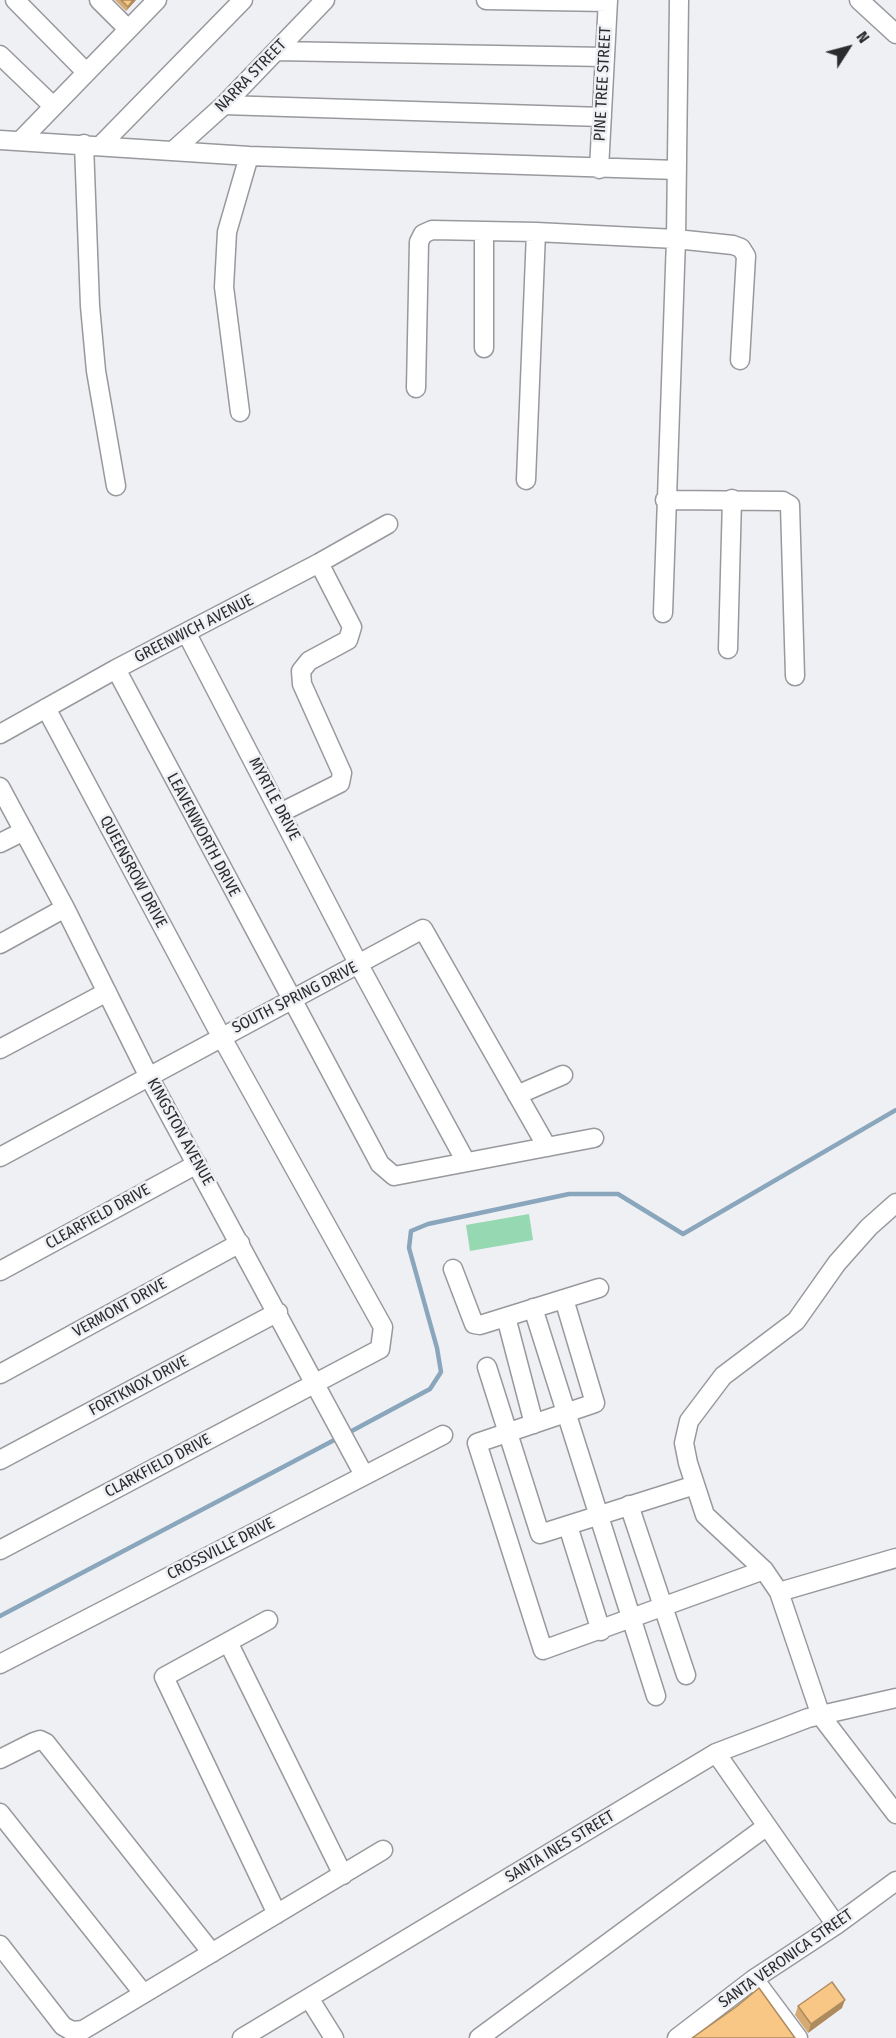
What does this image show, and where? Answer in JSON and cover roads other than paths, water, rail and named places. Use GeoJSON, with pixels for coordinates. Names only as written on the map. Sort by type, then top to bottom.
{"type":"FeatureCollection","features":[{"type":"Feature","properties":{"kind":"street"},"geometry":{"type":"LineString","coordinates":[[15,0],[86,72]]}},
{"type":"Feature","properties":{"kind":"street"},"geometry":{"type":"LineString","coordinates":[[99,0],[128,29]]}},
{"type":"Feature","properties":{"kind":"street"},"geometry":{"type":"LineString","coordinates":[[21,140],[157,0]]}},
{"type":"Feature","properties":{"kind":"street"},"geometry":{"type":"LineString","coordinates":[[116,486],[96,371],[90,306],[92,144],[243,0]]}},
{"type":"Feature","properties":{"kind":"street","name":"NARRA STREET"},"geometry":{"type":"LineString","coordinates":[[174,150],[224,105],[325,0]]}},
{"type":"Feature","properties":{"kind":"street"},"geometry":{"type":"LineString","coordinates":[[486,0],[608,1]]}},
{"type":"Feature","properties":{"kind":"street"},"geometry":{"type":"LineString","coordinates":[[663,613],[676,239],[679,0]]}},
{"type":"Feature","properties":{"kind":"street"},"geometry":{"type":"LineString","coordinates":[[859,0],[896,34]]}},
{"type":"Feature","properties":{"kind":"street","name":"PINE TREE STREET"},"geometry":{"type":"LineString","coordinates":[[599,169],[608,1]]}},
{"type":"Feature","properties":{"kind":"street"},"geometry":{"type":"LineString","coordinates":[[276,51],[605,57]]}},
{"type":"Feature","properties":{"kind":"street"},"geometry":{"type":"LineString","coordinates":[[0,55],[53,106]]}},
{"type":"Feature","properties":{"kind":"street"},"geometry":{"type":"LineString","coordinates":[[224,105],[602,117]]}},
{"type":"Feature","properties":{"kind":"street"},"geometry":{"type":"LineString","coordinates":[[0,140],[92,144],[249,156],[676,170]]}},
{"type":"Feature","properties":{"kind":"street"},"geometry":{"type":"LineString","coordinates":[[240,412],[224,287],[226,232],[249,156]]}},
{"type":"Feature","properties":{"kind":"street"},"geometry":{"type":"LineString","coordinates":[[416,388],[418,242],[423,234],[432,230],[536,232],[676,239],[733,245],[741,248],[746,256],[740,360]]}},
{"type":"Feature","properties":{"kind":"street"},"geometry":{"type":"LineString","coordinates":[[484,231],[484,348]]}},
{"type":"Feature","properties":{"kind":"street"},"geometry":{"type":"LineString","coordinates":[[526,480],[536,232]]}},
{"type":"Feature","properties":{"kind":"street"},"geometry":{"type":"LineString","coordinates":[[728,649],[732,499]]}},
{"type":"Feature","properties":{"kind":"street"},"geometry":{"type":"LineString","coordinates":[[666,500],[783,501],[790,505],[795,676]]}},
{"type":"Feature","properties":{"kind":"street","name":"GREENWICH AVENUE"},"geometry":{"type":"LineString","coordinates":[[0,734],[116,669],[187,634],[388,524]]}},
{"type":"Feature","properties":{"kind":"street"},"geometry":{"type":"LineString","coordinates":[[282,813],[340,783],[342,773],[338,759],[302,684],[301,671],[309,661],[348,640],[352,627],[319,563]]}},
{"type":"Feature","properties":{"kind":"street","name":"MYRTLE DRIVE"},"geometry":{"type":"LineString","coordinates":[[187,634],[359,965],[466,1162]]}},
{"type":"Feature","properties":{"kind":"street","name":"LEAVENWORTH DRIVE"},"geometry":{"type":"LineString","coordinates":[[116,669],[291,1001],[381,1164],[394,1176],[466,1162]]}},
{"type":"Feature","properties":{"kind":"street","name":"QUEENSROW DRIVE"},"geometry":{"type":"LineString","coordinates":[[46,708],[221,1036],[383,1327],[380,1349],[316,1383]]}},
{"type":"Feature","properties":{"kind":"street","name":"KINGSTON AVENUE"},"geometry":{"type":"LineString","coordinates":[[0,787],[65,908],[148,1075],[364,1475]]}},
{"type":"Feature","properties":{"kind":"street"},"geometry":{"type":"LineString","coordinates":[[0,843],[24,831]]}},
{"type":"Feature","properties":{"kind":"street"},"geometry":{"type":"LineString","coordinates":[[0,944],[65,908]]}},
{"type":"Feature","properties":{"kind":"street","name":"SOUTH SPRING DRIVE"},"geometry":{"type":"LineString","coordinates":[[0,1157],[148,1075],[423,929],[547,1147]]}},
{"type":"Feature","properties":{"kind":"street"},"geometry":{"type":"LineString","coordinates":[[0,1049],[107,993]]}},
{"type":"Feature","properties":{"kind":"street"},"geometry":{"type":"LineString","coordinates":[[517,1095],[563,1075]]}},
{"type":"Feature","properties":{"kind":"street"},"geometry":{"type":"LineString","coordinates":[[466,1162],[594,1138]]}},
{"type":"Feature","properties":{"kind":"street","name":"CLEARFIELD DRIVE"},"geometry":{"type":"LineString","coordinates":[[0,1271],[197,1164]]}},
{"type":"Feature","properties":{"kind":"street"},"geometry":{"type":"LineString","coordinates":[[896,1203],[869,1227],[837,1263],[796,1321],[723,1376],[689,1421],[684,1443],[705,1515],[764,1570],[779,1592],[821,1716],[896,1814]]}},
{"type":"Feature","properties":{"kind":"street","name":"VERMONT DRIVE"},"geometry":{"type":"LineString","coordinates":[[0,1374],[240,1243]]}},
{"type":"Feature","properties":{"kind":"street"},"geometry":{"type":"LineString","coordinates":[[453,1269],[474,1324],[506,1317],[599,1288]]}},
{"type":"Feature","properties":{"kind":"street"},"geometry":{"type":"LineString","coordinates":[[564,1299],[595,1400],[593,1406],[477,1443],[543,1650],[601,1631],[764,1570]]}},
{"type":"Feature","properties":{"kind":"street"},"geometry":{"type":"LineString","coordinates":[[533,1308],[656,1696]]}},
{"type":"Feature","properties":{"kind":"street","name":"FORTKNOX DRIVE"},"geometry":{"type":"LineString","coordinates":[[0,1460],[278,1312]]}},
{"type":"Feature","properties":{"kind":"street"},"geometry":{"type":"LineString","coordinates":[[506,1317],[534,1424]]}},
{"type":"Feature","properties":{"kind":"street"},"geometry":{"type":"LineString","coordinates":[[487,1367],[537,1531],[544,1534],[695,1485]]}},
{"type":"Feature","properties":{"kind":"street","name":"CLARKFIELD DRIVE"},"geometry":{"type":"LineString","coordinates":[[0,1550],[316,1383]]}},
{"type":"Feature","properties":{"kind":"street","name":"CROSSVILLE DRIVE"},"geometry":{"type":"LineString","coordinates":[[0,1664],[443,1436]]}},
{"type":"Feature","properties":{"kind":"street"},"geometry":{"type":"LineString","coordinates":[[629,1505],[686,1675]]}},
{"type":"Feature","properties":{"kind":"street"},"geometry":{"type":"LineString","coordinates":[[568,1526],[601,1631]]}},
{"type":"Feature","properties":{"kind":"street"},"geometry":{"type":"LineString","coordinates":[[779,1592],[896,1558]]}},
{"type":"Feature","properties":{"kind":"street"},"geometry":{"type":"LineString","coordinates":[[268,1620],[169,1672],[164,1677],[165,1684],[277,1914]]}},
{"type":"Feature","properties":{"kind":"street"},"geometry":{"type":"LineString","coordinates":[[228,1642],[343,1875]]}},
{"type":"Feature","properties":{"kind":"street","name":"SANTA INES STREET"},"geometry":{"type":"LineString","coordinates":[[242,2038],[716,1753],[808,1718],[896,1698]]}},
{"type":"Feature","properties":{"kind":"street"},"geometry":{"type":"LineString","coordinates":[[0,1759],[34,1742],[40,1740],[46,1743],[212,1953]]}},
{"type":"Feature","properties":{"kind":"street"},"geometry":{"type":"LineString","coordinates":[[716,1753],[836,1925]]}},
{"type":"Feature","properties":{"kind":"street"},"geometry":{"type":"LineString","coordinates":[[0,1813],[143,1994]]}},
{"type":"Feature","properties":{"kind":"street"},"geometry":{"type":"LineString","coordinates":[[479,2038],[767,1826]]}},
{"type":"Feature","properties":{"kind":"street"},"geometry":{"type":"LineString","coordinates":[[0,1945],[63,2026],[72,2031],[83,2030],[383,1850]]}},
{"type":"Feature","properties":{"kind":"street","name":"SANTA VERONICA STREET"},"geometry":{"type":"LineString","coordinates":[[677,2038],[754,1979],[836,1925],[896,1881]]}},
{"type":"Feature","properties":{"kind":"street"},"geometry":{"type":"LineString","coordinates":[[754,1979],[798,2038]]}},
{"type":"Feature","properties":{"kind":"street"},"geometry":{"type":"LineString","coordinates":[[309,1998],[334,2038]]}},
{"type":"Feature","properties":{"kind":"waterway"},"geometry":{"type":"LineString","coordinates":[[348,1433],[430,1389],[441,1372],[437,1348],[409,1248],[411,1231],[428,1224],[569,1194],[618,1194],[683,1234],[896,1110]]}},
{"type":"Feature","properties":{"kind":"waterway"},"geometry":{"type":"LineString","coordinates":[[0,1616],[340,1437]]}}]}
